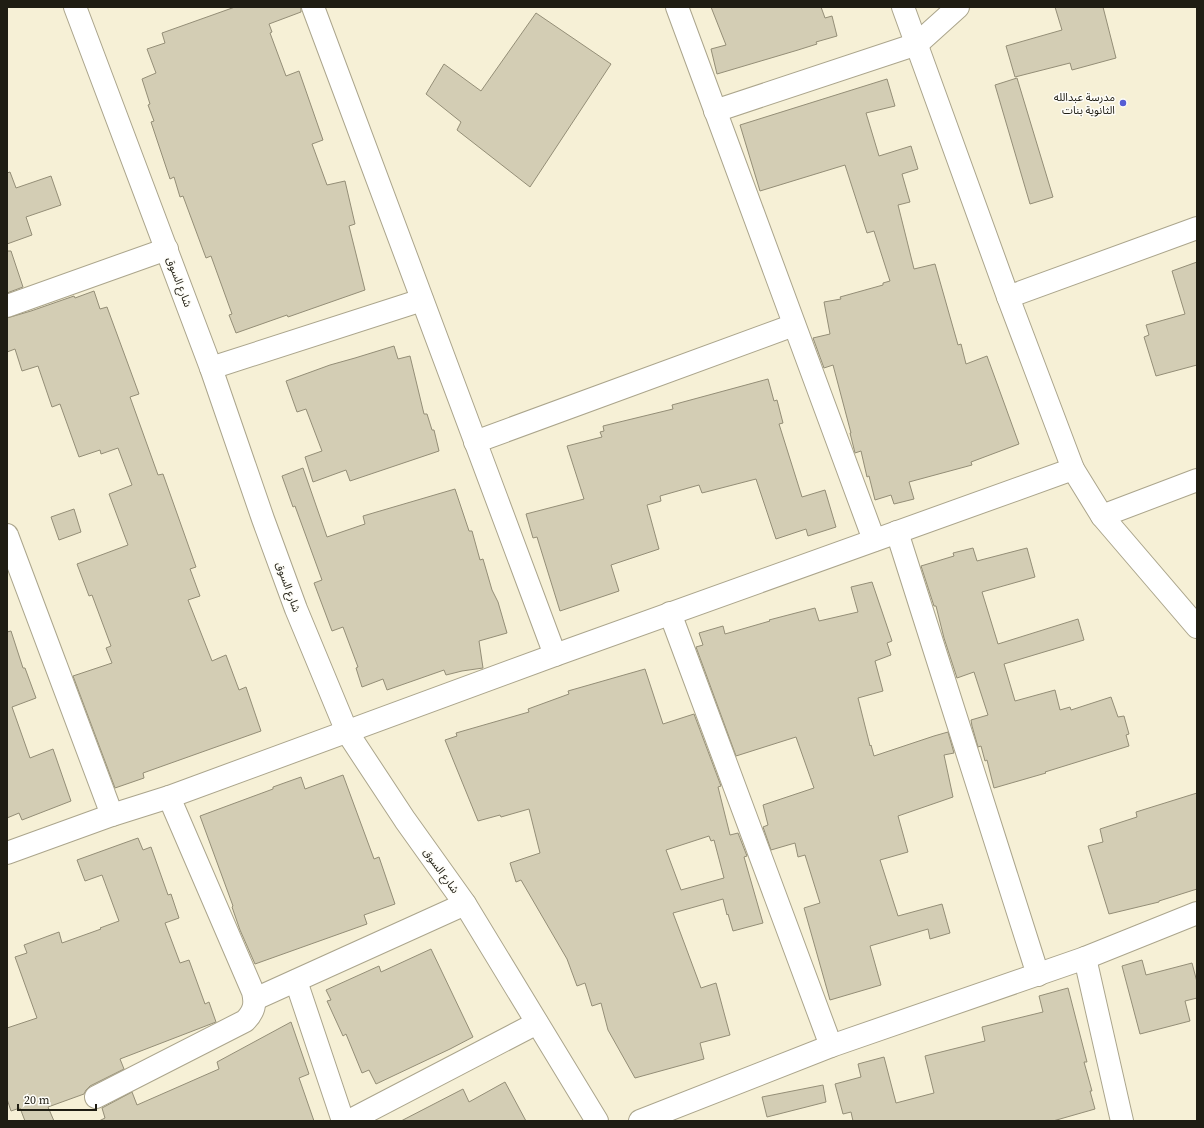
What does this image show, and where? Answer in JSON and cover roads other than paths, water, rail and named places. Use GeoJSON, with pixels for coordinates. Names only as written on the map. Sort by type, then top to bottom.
{"type":"FeatureCollection","features":[{"type":"Feature","properties":{"kind":"street","name":"شارع السوق"},"geometry":{"type":"LineString","coordinates":[[75,7],[212,368],[263,520],[296,609],[347,732],[405,820],[465,904],[596,1121]]}},
{"type":"Feature","properties":{"kind":"street"},"geometry":{"type":"LineString","coordinates":[[313,7],[555,655]]}},
{"type":"Feature","properties":{"kind":"street"},"geometry":{"type":"LineString","coordinates":[[677,7],[874,540]]}},
{"type":"Feature","properties":{"kind":"street"},"geometry":{"type":"LineString","coordinates":[[903,7],[918,44],[1008,297],[1073,469],[1102,516],[1197,627]]}},
{"type":"Feature","properties":{"kind":"street"},"geometry":{"type":"LineString","coordinates":[[715,111],[918,44],[958,7]]}},
{"type":"Feature","properties":{"kind":"street"},"geometry":{"type":"LineString","coordinates":[[1008,297],[1197,228]]}},
{"type":"Feature","properties":{"kind":"street"},"geometry":{"type":"LineString","coordinates":[[7,306],[167,249]]}},
{"type":"Feature","properties":{"kind":"street"},"geometry":{"type":"LineString","coordinates":[[212,368],[422,300]]}},
{"type":"Feature","properties":{"kind":"street"},"geometry":{"type":"LineString","coordinates":[[475,442],[794,325]]}},
{"type":"Feature","properties":{"kind":"street"},"geometry":{"type":"LineString","coordinates":[[7,853],[112,815],[169,797],[670,613],[1073,469]]}},
{"type":"Feature","properties":{"kind":"street"},"geometry":{"type":"LineString","coordinates":[[1102,516],[1197,480]]}},
{"type":"Feature","properties":{"kind":"street"},"geometry":{"type":"LineString","coordinates":[[897,532],[1038,975]]}},
{"type":"Feature","properties":{"kind":"street"},"geometry":{"type":"LineString","coordinates":[[7,535],[112,815]]}},
{"type":"Feature","properties":{"kind":"street"},"geometry":{"type":"LineString","coordinates":[[670,613],[831,1046]]}},
{"type":"Feature","properties":{"kind":"street"},"geometry":{"type":"LineString","coordinates":[[96,1097],[244,1021],[251,1015],[254,1007],[255,999],[253,992],[169,797]]}},
{"type":"Feature","properties":{"kind":"street"},"geometry":{"type":"LineString","coordinates":[[255,999],[465,904]]}},
{"type":"Feature","properties":{"kind":"street"},"geometry":{"type":"LineString","coordinates":[[640,1121],[831,1046],[1085,958],[1197,913]]}},
{"type":"Feature","properties":{"kind":"street"},"geometry":{"type":"LineString","coordinates":[[1085,958],[1122,1121]]}},
{"type":"Feature","properties":{"kind":"street"},"geometry":{"type":"LineString","coordinates":[[296,981],[343,1121]]}},
{"type":"Feature","properties":{"kind":"street"},"geometry":{"type":"LineString","coordinates":[[349,1121],[537,1023]]}},
{"type":"Feature","properties":{"kind":"place","name":"مدرسة عبدالله الثانوية بنات"},"geometry":{"type":"Point","coordinates":[1123,103]}}]}
